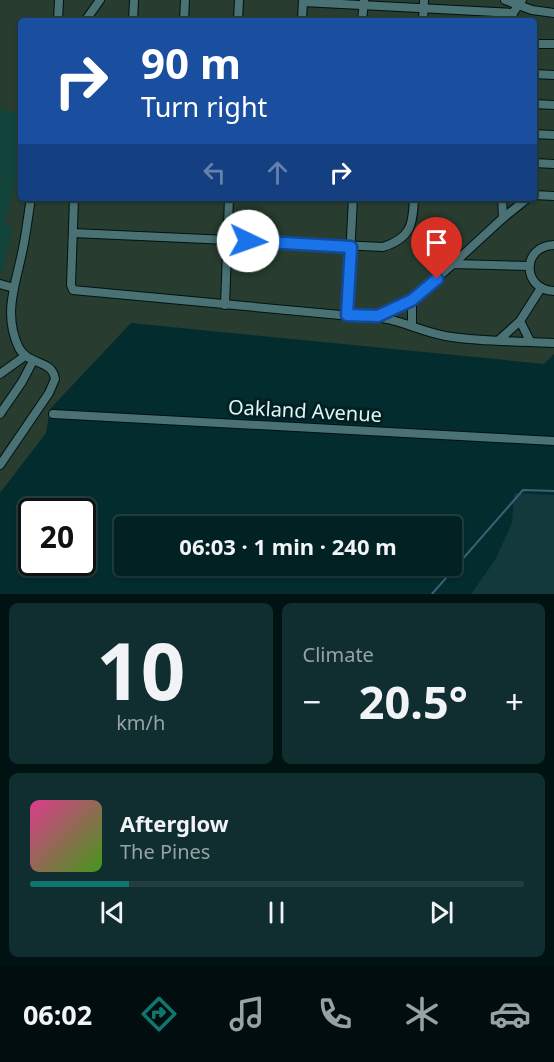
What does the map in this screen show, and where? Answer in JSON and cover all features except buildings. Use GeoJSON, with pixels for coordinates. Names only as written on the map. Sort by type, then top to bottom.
{"type":"FeatureCollection","features":[{"type":"Feature","properties":{"kind":"street"},"geometry":{"type":"LineString","coordinates":[[58,18],[60,0]]}},
{"type":"Feature","properties":{"kind":"street"},"geometry":{"type":"LineString","coordinates":[[87,18],[100,0]]}},
{"type":"Feature","properties":{"kind":"street"},"geometry":{"type":"LineString","coordinates":[[133,18],[134,0]]}},
{"type":"Feature","properties":{"kind":"street"},"geometry":{"type":"LineString","coordinates":[[184,18],[185,0]]}},
{"type":"Feature","properties":{"kind":"street"},"geometry":{"type":"LineString","coordinates":[[238,18],[239,0]]}},
{"type":"Feature","properties":{"kind":"street"},"geometry":{"type":"LineString","coordinates":[[505,0],[516,10]]}},
{"type":"Feature","properties":{"kind":"street"},"geometry":{"type":"LineString","coordinates":[[302,18],[303,1],[424,4],[554,13]]}},
{"type":"Feature","properties":{"kind":"street"},"geometry":{"type":"LineString","coordinates":[[363,18],[364,2]]}},
{"type":"Feature","properties":{"kind":"street"},"geometry":{"type":"LineString","coordinates":[[537,44],[554,45]]}},
{"type":"Feature","properties":{"kind":"street"},"geometry":{"type":"LineString","coordinates":[[537,74],[554,75]]}},
{"type":"Feature","properties":{"kind":"street"},"geometry":{"type":"LineString","coordinates":[[537,104],[554,105]]}},
{"type":"Feature","properties":{"kind":"street"},"geometry":{"type":"LineString","coordinates":[[537,134],[554,135]]}},
{"type":"Feature","properties":{"kind":"street"},"geometry":{"type":"LineString","coordinates":[[537,163],[554,164]]}},
{"type":"Feature","properties":{"kind":"street"},"geometry":{"type":"LineString","coordinates":[[537,195],[554,196]]}},
{"type":"Feature","properties":{"kind":"street"},"geometry":{"type":"LineString","coordinates":[[0,465],[55,381],[54,373],[50,368],[25,356],[11,330],[14,288],[30,201]]}},
{"type":"Feature","properties":{"kind":"street"},"geometry":{"type":"LineString","coordinates":[[74,201],[70,285],[73,290],[225,305],[378,316],[452,338],[554,343]]}},
{"type":"Feature","properties":{"kind":"street"},"geometry":{"type":"LineString","coordinates":[[225,305],[229,201]]}},
{"type":"Feature","properties":{"kind":"street"},"geometry":{"type":"LineString","coordinates":[[347,315],[353,201]]}},
{"type":"Feature","properties":{"kind":"street"},"geometry":{"type":"LineString","coordinates":[[73,233],[383,248],[404,237],[410,228],[414,201]]}},
{"type":"Feature","properties":{"kind":"street"},"geometry":{"type":"LineString","coordinates":[[502,201],[503,218]]}},
{"type":"Feature","properties":{"kind":"street"},"geometry":{"type":"LineString","coordinates":[[378,316],[412,300],[524,201]]}},
{"type":"Feature","properties":{"kind":"street"},"geometry":{"type":"LineString","coordinates":[[554,245],[537,250],[532,256],[530,266],[531,278],[540,288],[554,291]]}},
{"type":"Feature","properties":{"kind":"street"},"geometry":{"type":"LineString","coordinates":[[453,264],[530,266]]}},
{"type":"Feature","properties":{"kind":"street"},"geometry":{"type":"LineString","coordinates":[[0,284],[14,288]]}},
{"type":"Feature","properties":{"kind":"street"},"geometry":{"type":"LineString","coordinates":[[499,340],[520,321],[540,288]]}},
{"type":"Feature","properties":{"kind":"street"},"geometry":{"type":"LineString","coordinates":[[412,300],[412,325]]}},
{"type":"Feature","properties":{"kind":"street"},"geometry":{"type":"LineString","coordinates":[[520,321],[530,341]]}},
{"type":"Feature","properties":{"kind":"street"},"geometry":{"type":"LineString","coordinates":[[0,374],[25,356]]}},
{"type":"Feature","properties":{"kind":"street"},"geometry":{"type":"LineString","coordinates":[[0,414],[33,361]]}},
{"type":"Feature","properties":{"kind":"street","name":"Oakland Avenue"},"geometry":{"type":"LineString","coordinates":[[53,414],[554,441]]}},
{"type":"Feature","properties":{"kind":"shaded area"},"geometry":{"type":"Polygon","coordinates":[[[514,493],[554,495],[554,594],[471,594],[495,560],[512,523],[514,493]]]}},
{"type":"Feature","properties":{"kind":"green space"},"geometry":{"type":"Polygon","coordinates":[[[0,0],[554,0],[554,354],[544,364],[131,323],[50,409],[46,433],[0,493],[0,0]]]}},
{"type":"Feature","properties":{"kind":"waterway"},"geometry":{"type":"LineString","coordinates":[[432,594],[523,490],[554,491]]}},
{"type":"Feature","properties":{"kind":"route"},"geometry":{"type":"LineString","coordinates":[[248,241],[351,247],[347,315],[378,316],[422,294],[437,279]]}}]}
